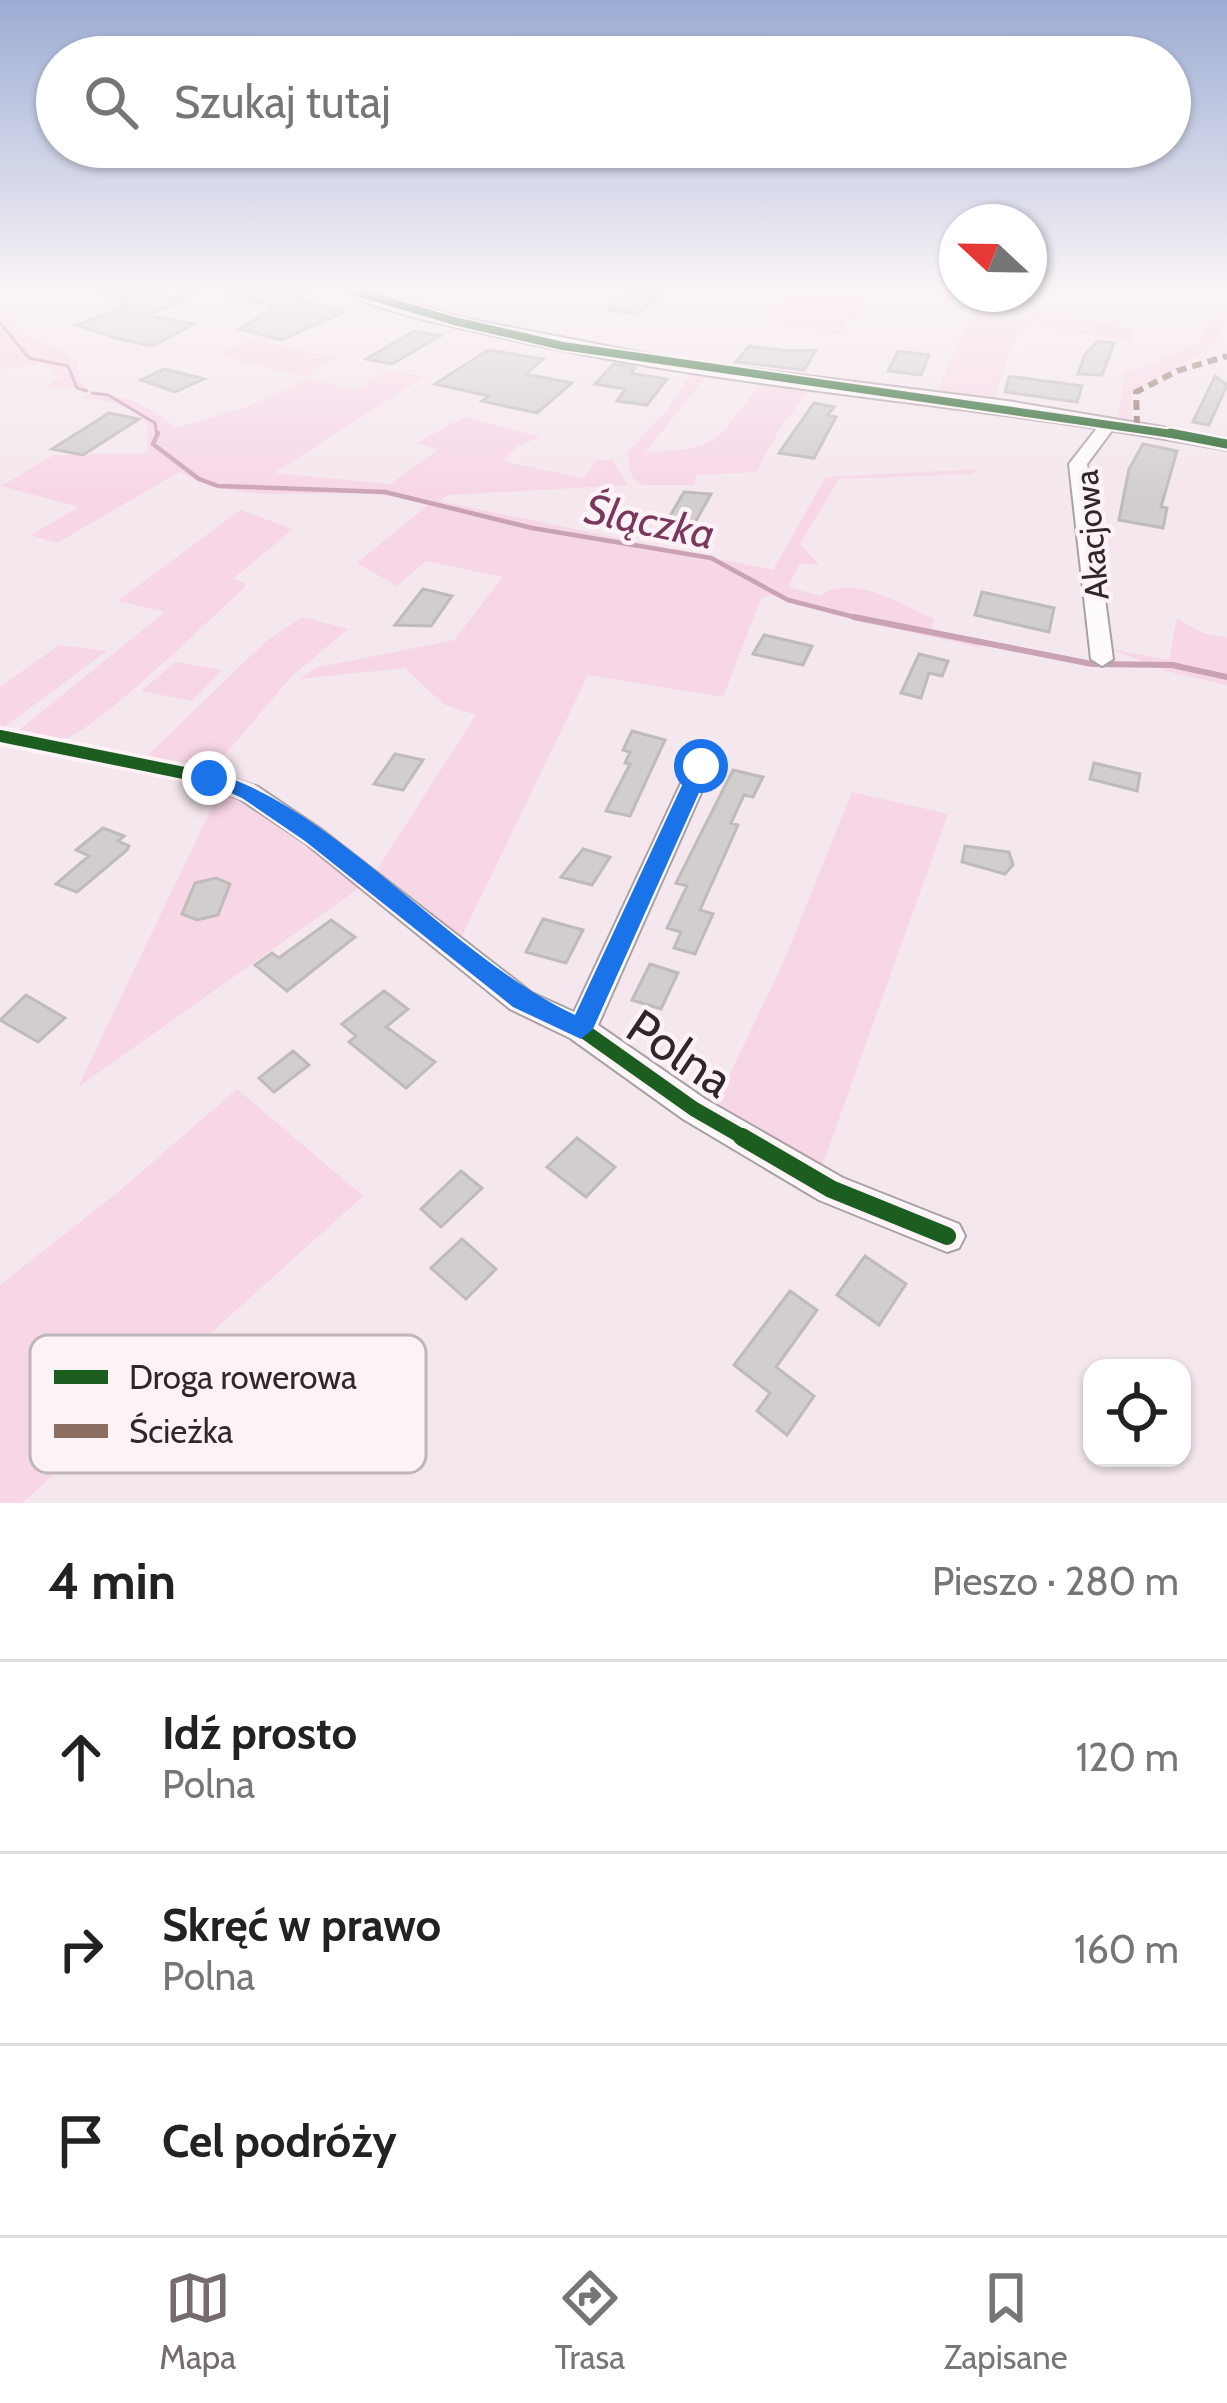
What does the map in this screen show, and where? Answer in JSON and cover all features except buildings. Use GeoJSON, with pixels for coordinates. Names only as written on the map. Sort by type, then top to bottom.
{"type":"FeatureCollection","features":[{"type":"Feature","properties":{"kind":"street","name":"Akacjowa"},"geometry":{"type":"LineString","coordinates":[[647,359],[1111,421],[1227,444]]}},
{"type":"Feature","properties":{"kind":"street","name":"Akacjowa"},"geometry":{"type":"LineString","coordinates":[[1102,659],[1078,464],[1111,421]]}},
{"type":"Feature","properties":{"kind":"street","name":"Polna"},"geometry":{"type":"LineString","coordinates":[[0,736],[209,778],[249,793],[313,836],[521,1000],[581,1029],[694,1109],[831,1189],[947,1236]]}},
{"type":"Feature","properties":{"kind":"street","name":"Polna"},"geometry":{"type":"LineString","coordinates":[[581,1029],[701,766]]}},
{"type":"Feature","properties":{"kind":"shaded area"},"geometry":{"type":"Polygon","coordinates":[[[0,359],[74,359],[80,383],[90,389],[47,387],[61,375],[44,363],[0,370],[0,359]]]}},
{"type":"Feature","properties":{"kind":"shaded area"},"geometry":{"type":"Polygon","coordinates":[[[234,359],[333,359],[304,377],[234,359]]]}},
{"type":"Feature","properties":{"kind":"shaded area"},"geometry":{"type":"Polygon","coordinates":[[[951,359],[1008,359],[993,402],[937,395],[951,359]]]}},
{"type":"Feature","properties":{"kind":"shaded area"},"geometry":{"type":"Polygon","coordinates":[[[1162,359],[1193,359],[1132,394],[1132,421],[1117,419],[1125,372],[1162,359]]]}},
{"type":"Feature","properties":{"kind":"shaded area"},"geometry":{"type":"Polygon","coordinates":[[[388,371],[424,377],[274,473],[390,484],[438,450],[416,443],[465,417],[541,437],[518,446],[502,461],[584,478],[597,460],[612,460],[628,485],[448,495],[439,501],[773,570],[826,477],[977,469],[973,474],[839,479],[800,544],[819,565],[800,563],[788,587],[820,596],[833,590],[862,589],[934,619],[931,630],[992,642],[978,647],[837,616],[771,595],[761,598],[723,697],[588,675],[458,944],[373,876],[476,715],[443,704],[405,668],[300,679],[315,668],[454,640],[503,577],[426,561],[397,586],[357,563],[428,505],[398,497],[238,491],[179,472],[57,543],[31,535],[79,507],[1,486],[54,455],[148,453],[142,417],[116,404],[81,397],[131,400],[175,428],[244,408],[307,379],[356,390],[388,371]]]}},
{"type":"Feature","properties":{"kind":"shaded area"},"geometry":{"type":"Polygon","coordinates":[[[693,371],[709,373],[645,452],[690,448],[716,438],[762,381],[811,388],[782,425],[756,472],[697,475],[694,485],[642,485],[632,477],[627,453],[667,410],[693,371]]]}},
{"type":"Feature","properties":{"kind":"shaded area"},"geometry":{"type":"Polygon","coordinates":[[[240,510],[293,529],[233,579],[245,587],[123,698],[74,735],[54,741],[14,734],[165,612],[118,601],[240,510]]]}},
{"type":"Feature","properties":{"kind":"shaded area"},"geometry":{"type":"Polygon","coordinates":[[[302,617],[348,629],[292,676],[217,764],[201,772],[144,759],[265,642],[302,617]]]}},
{"type":"Feature","properties":{"kind":"shaded area"},"geometry":{"type":"Polygon","coordinates":[[[1177,619],[1203,633],[1227,638],[1227,685],[1170,672],[1111,649],[1169,660],[1177,619]]]}},
{"type":"Feature","properties":{"kind":"shaded area"},"geometry":{"type":"Polygon","coordinates":[[[59,645],[107,651],[0,730],[0,687],[59,645]]]}},
{"type":"Feature","properties":{"kind":"shaded area"},"geometry":{"type":"Polygon","coordinates":[[[176,662],[222,670],[192,701],[141,691],[176,662]]]}},
{"type":"Feature","properties":{"kind":"shaded area"},"geometry":{"type":"Polygon","coordinates":[[[852,792],[948,814],[822,1166],[714,1107],[784,961],[852,792]]]}},
{"type":"Feature","properties":{"kind":"shaded area"},"geometry":{"type":"Polygon","coordinates":[[[230,794],[362,886],[78,1087],[216,799],[230,794]]]}},
{"type":"Feature","properties":{"kind":"shaded area"},"geometry":{"type":"Polygon","coordinates":[[[237,1089],[363,1196],[209,1335],[30,1335],[30,1473],[55,1473],[22,1503],[0,1503],[0,1285],[117,1193],[237,1089]]]}},
{"type":"Feature","properties":{"kind":"waterway","name":"Ślączka"},"geometry":{"type":"LineString","coordinates":[[35,359],[68,366],[77,388],[87,391]]}},
{"type":"Feature","properties":{"kind":"waterway","name":"Ślączka"},"geometry":{"type":"LineString","coordinates":[[92,393],[108,395],[155,423],[157,435]]}},
{"type":"Feature","properties":{"kind":"waterway","name":"Ślączka"},"geometry":{"type":"LineString","coordinates":[[157,435],[153,444],[199,479],[218,486],[385,492],[532,528],[711,558],[788,600],[855,617]]}},
{"type":"Feature","properties":{"kind":"waterway","name":"Ślączka"},"geometry":{"type":"LineString","coordinates":[[855,617],[1092,664],[1172,665],[1227,677]]}},
{"type":"Feature","properties":{"kind":"waterway","name":"Ślączka"},"geometry":{"type":"LineString","coordinates":[[855,617],[866,620]]}},
{"type":"Feature","properties":{"kind":"marked path"},"geometry":{"type":"LineString","coordinates":[[1137,426],[1136,392],[1177,371],[1217,359]]}},
{"type":"Feature","properties":{"kind":"cycle path"},"geometry":{"type":"LineString","coordinates":[[639,359],[1007,407],[1227,444]]}},
{"type":"Feature","properties":{"kind":"cycle path"},"geometry":{"type":"LineString","coordinates":[[0,736],[209,778],[249,793],[313,836],[521,1001],[581,1029],[694,1109],[831,1189],[947,1236]]}},
{"type":"Feature","properties":{"kind":"route"},"geometry":{"type":"LineString","coordinates":[[209,778],[249,793],[313,836],[521,1000],[581,1029],[701,766]]}}]}
